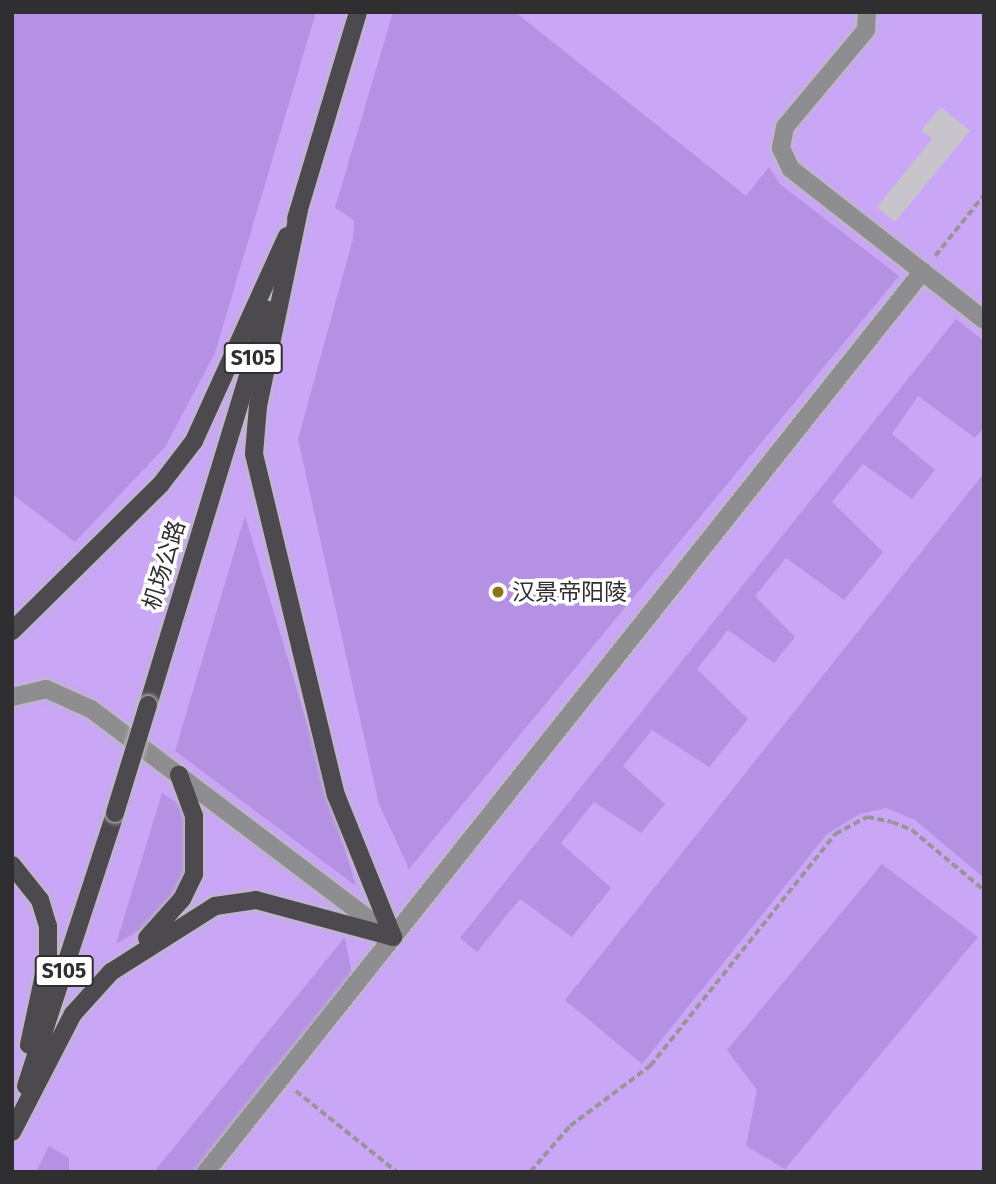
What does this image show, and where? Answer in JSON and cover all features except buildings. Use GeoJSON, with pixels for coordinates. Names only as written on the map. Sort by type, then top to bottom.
{"type":"FeatureCollection","features":[{"type":"Feature","properties":{"kind":"main road","name":"机场公路"},"geometry":{"type":"LineString","coordinates":[[12,1129],[116,813],[358,12]]}},
{"type":"Feature","properties":{"kind":"main road"},"geometry":{"type":"LineString","coordinates":[[12,631],[161,484],[194,441],[299,210]]}},
{"type":"Feature","properties":{"kind":"main road"},"geometry":{"type":"LineString","coordinates":[[299,210],[258,406],[254,454],[336,795],[393,937]]}},
{"type":"Feature","properties":{"kind":"main road"},"geometry":{"type":"LineString","coordinates":[[12,1129],[73,1014],[183,899],[194,874],[198,846],[194,816],[179,775]]}},
{"type":"Feature","properties":{"kind":"main road"},"geometry":{"type":"LineString","coordinates":[[12,865],[40,900],[48,946],[12,1129]]}},
{"type":"Feature","properties":{"kind":"main road"},"geometry":{"type":"LineString","coordinates":[[111,972],[215,906],[256,900],[393,937]]}},
{"type":"Feature","properties":{"kind":"lane"},"geometry":{"type":"LineString","coordinates":[[867,12],[866,30],[785,127],[781,148],[791,169],[984,320]]}},
{"type":"Feature","properties":{"kind":"lane"},"geometry":{"type":"LineString","coordinates":[[206,1172],[923,271]]}},
{"type":"Feature","properties":{"kind":"lane"},"geometry":{"type":"LineString","coordinates":[[12,698],[46,690],[91,709],[393,937]]}},
{"type":"Feature","properties":{"kind":"path"},"geometry":{"type":"LineString","coordinates":[[923,271],[984,195]]}},
{"type":"Feature","properties":{"kind":"path"},"geometry":{"type":"LineString","coordinates":[[530,1172],[570,1126],[650,1066],[835,834],[867,817],[892,822],[912,830],[984,890]]}},
{"type":"Feature","properties":{"kind":"path"},"geometry":{"type":"LineString","coordinates":[[280,1079],[397,1172]]}},
{"type":"Feature","properties":{"kind":"shaded area","name":"汉景帝阳陵"},"geometry":{"type":"Polygon","coordinates":[[[12,12],[984,12],[984,1172],[12,1172],[12,12]]]}},
{"type":"Feature","properties":{"kind":"shaded area"},"geometry":{"type":"Polygon","coordinates":[[[12,12],[316,12],[215,353],[165,447],[75,542],[12,494],[12,12]]]}},
{"type":"Feature","properties":{"kind":"shaded area"},"geometry":{"type":"Polygon","coordinates":[[[393,12],[515,12],[746,196],[769,167],[780,184],[899,276],[409,869],[379,804],[298,439],[353,239],[354,220],[335,208],[393,12]]]}},
{"type":"Feature","properties":{"kind":"shaded area"},"geometry":{"type":"Polygon","coordinates":[[[956,319],[984,341],[984,428],[975,438],[918,396],[892,434],[935,470],[912,499],[863,464],[832,502],[883,552],[844,600],[786,558],[755,596],[795,637],[774,663],[728,630],[697,669],[748,719],[709,767],[652,730],[623,766],[665,804],[641,833],[594,802],[561,843],[611,888],[572,937],[520,899],[477,952],[460,938],[956,319]]]}},
{"type":"Feature","properties":{"kind":"shaded area"},"geometry":{"type":"Polygon","coordinates":[[[984,473],[984,878],[915,820],[886,808],[859,814],[826,835],[642,1064],[565,1000],[984,473]]]}},
{"type":"Feature","properties":{"kind":"shaded area"},"geometry":{"type":"Polygon","coordinates":[[[245,516],[356,886],[175,751],[245,516]]]}},
{"type":"Feature","properties":{"kind":"shaded area"},"geometry":{"type":"Polygon","coordinates":[[[162,793],[190,811],[199,847],[162,917],[116,944],[162,793]]]}},
{"type":"Feature","properties":{"kind":"shaded area"},"geometry":{"type":"Polygon","coordinates":[[[882,864],[978,937],[785,1169],[746,1146],[757,1090],[727,1050],[882,864]]]}},
{"type":"Feature","properties":{"kind":"shaded area"},"geometry":{"type":"Polygon","coordinates":[[[345,937],[352,975],[196,1172],[154,1172],[345,937]]]}},
{"type":"Feature","properties":{"kind":"shaded area"},"geometry":{"type":"Polygon","coordinates":[[[49,1146],[69,1158],[69,1172],[36,1172],[49,1146]]]}},
{"type":"Feature","properties":{"kind":"place","name":"汉景帝阳陵"},"geometry":{"type":"Point","coordinates":[498,592]}}]}
